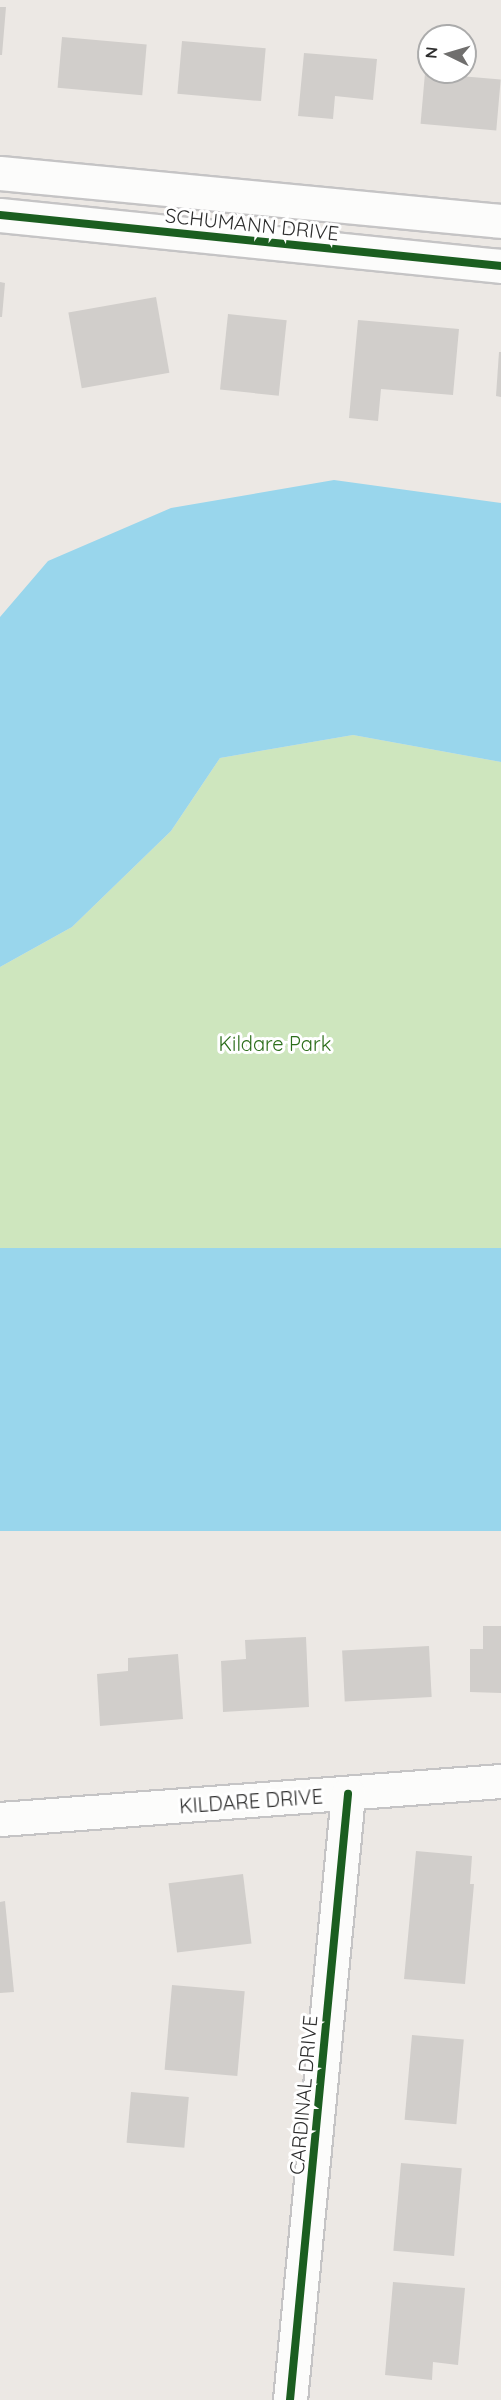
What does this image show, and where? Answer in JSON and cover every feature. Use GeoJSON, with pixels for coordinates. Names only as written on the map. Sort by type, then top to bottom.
{"type":"FeatureCollection","features":[{"type":"Feature","properties":{"kind":"street","name":"SCHUMANN DRIVE"},"geometry":{"type":"LineString","coordinates":[[0,173],[501,221]]}},
{"type":"Feature","properties":{"kind":"street","name":"SCHUMANN DRIVE"},"geometry":{"type":"LineString","coordinates":[[0,215],[501,266]]}},
{"type":"Feature","properties":{"kind":"street","name":"KILDARE DRIVE"},"geometry":{"type":"LineString","coordinates":[[0,1819],[501,1781]]}},
{"type":"Feature","properties":{"kind":"street","name":"CARDINAL DRIVE"},"geometry":{"type":"LineString","coordinates":[[290,2400],[348,1794]]}},
{"type":"Feature","properties":{"kind":"green space","name":"Kildare Park"},"geometry":{"type":"Polygon","coordinates":[[[353,735],[501,762],[501,1248],[0,1290],[0,967],[72,927],[171,831],[220,758],[353,735]]]}},
{"type":"Feature","properties":{"kind":"water"},"geometry":{"type":"Polygon","coordinates":[[[334,480],[501,503],[501,762],[353,735],[220,758],[171,831],[72,927],[0,967],[0,617],[48,561],[171,508],[334,480]]]}},
{"type":"Feature","properties":{"kind":"water"},"geometry":{"type":"Polygon","coordinates":[[[0,1248],[501,1248],[501,1531],[0,1531],[0,1248]]]}},
{"type":"Feature","properties":{"kind":"building"},"geometry":{"type":"Polygon","coordinates":[[[0,7],[6,7],[2,55],[0,55],[0,7]]]}},
{"type":"Feature","properties":{"kind":"building"},"geometry":{"type":"Polygon","coordinates":[[[62,37],[147,44],[142,95],[58,88],[62,37]]]}},
{"type":"Feature","properties":{"kind":"building"},"geometry":{"type":"Polygon","coordinates":[[[182,41],[266,48],[261,101],[177,94],[182,41]]]}},
{"type":"Feature","properties":{"kind":"building"},"geometry":{"type":"Polygon","coordinates":[[[304,53],[377,59],[373,100],[335,96],[333,119],[298,116],[304,53]]]}},
{"type":"Feature","properties":{"kind":"building"},"geometry":{"type":"Polygon","coordinates":[[[477,78],[501,80],[496,130],[421,124],[424,84],[477,84],[477,78]]]}},
{"type":"Feature","properties":{"kind":"building"},"geometry":{"type":"Polygon","coordinates":[[[0,282],[5,283],[2,317],[0,317],[0,282]]]}},
{"type":"Feature","properties":{"kind":"building"},"geometry":{"type":"Polygon","coordinates":[[[156,297],[169,373],[82,388],[68,312],[156,297]]]}},
{"type":"Feature","properties":{"kind":"building"},"geometry":{"type":"Polygon","coordinates":[[[228,314],[287,320],[279,396],[220,390],[228,314]]]}},
{"type":"Feature","properties":{"kind":"building"},"geometry":{"type":"Polygon","coordinates":[[[358,320],[459,329],[453,395],[381,389],[378,421],[349,418],[358,320]]]}},
{"type":"Feature","properties":{"kind":"building"},"geometry":{"type":"Polygon","coordinates":[[[499,352],[501,352],[501,397],[496,396],[499,352]]]}},
{"type":"Feature","properties":{"kind":"building"},"geometry":{"type":"Polygon","coordinates":[[[483,1626],[501,1626],[501,1693],[470,1692],[470,1649],[483,1649],[483,1626]]]}},
{"type":"Feature","properties":{"kind":"building"},"geometry":{"type":"Polygon","coordinates":[[[306,1637],[309,1707],[223,1712],[221,1661],[246,1659],[245,1640],[306,1637]]]}},
{"type":"Feature","properties":{"kind":"building"},"geometry":{"type":"Polygon","coordinates":[[[429,1646],[432,1697],[345,1701],[342,1651],[429,1646]]]}},
{"type":"Feature","properties":{"kind":"building"},"geometry":{"type":"Polygon","coordinates":[[[178,1654],[183,1719],[100,1726],[97,1674],[128,1671],[128,1658],[178,1654]]]}},
{"type":"Feature","properties":{"kind":"building"},"geometry":{"type":"Polygon","coordinates":[[[416,1851],[472,1856],[470,1884],[474,1884],[465,1984],[404,1979],[416,1851]]]}},
{"type":"Feature","properties":{"kind":"building"},"geometry":{"type":"Polygon","coordinates":[[[243,1874],[252,1943],[177,1953],[169,1883],[243,1874]]]}},
{"type":"Feature","properties":{"kind":"building"},"geometry":{"type":"Polygon","coordinates":[[[5,1901],[14,1992],[0,1993],[0,1902],[5,1901]]]}},
{"type":"Feature","properties":{"kind":"building"},"geometry":{"type":"Polygon","coordinates":[[[172,1985],[245,1991],[237,2076],[165,2070],[172,1985]]]}},
{"type":"Feature","properties":{"kind":"building"},"geometry":{"type":"Polygon","coordinates":[[[412,2035],[464,2040],[456,2124],[405,2120],[412,2035]]]}},
{"type":"Feature","properties":{"kind":"building"},"geometry":{"type":"Polygon","coordinates":[[[131,2092],[189,2097],[184,2148],[127,2143],[131,2092]]]}},
{"type":"Feature","properties":{"kind":"building"},"geometry":{"type":"Polygon","coordinates":[[[401,2163],[462,2168],[454,2256],[393,2251],[401,2163]]]}},
{"type":"Feature","properties":{"kind":"building"},"geometry":{"type":"Polygon","coordinates":[[[393,2282],[465,2288],[458,2365],[433,2362],[432,2380],[385,2375],[393,2282]]]}},
{"type":"Feature","properties":{"kind":"cycle path"},"geometry":{"type":"LineString","coordinates":[[0,215],[501,266]]}},
{"type":"Feature","properties":{"kind":"cycle path"},"geometry":{"type":"LineString","coordinates":[[290,2400],[348,1794]]}}]}
